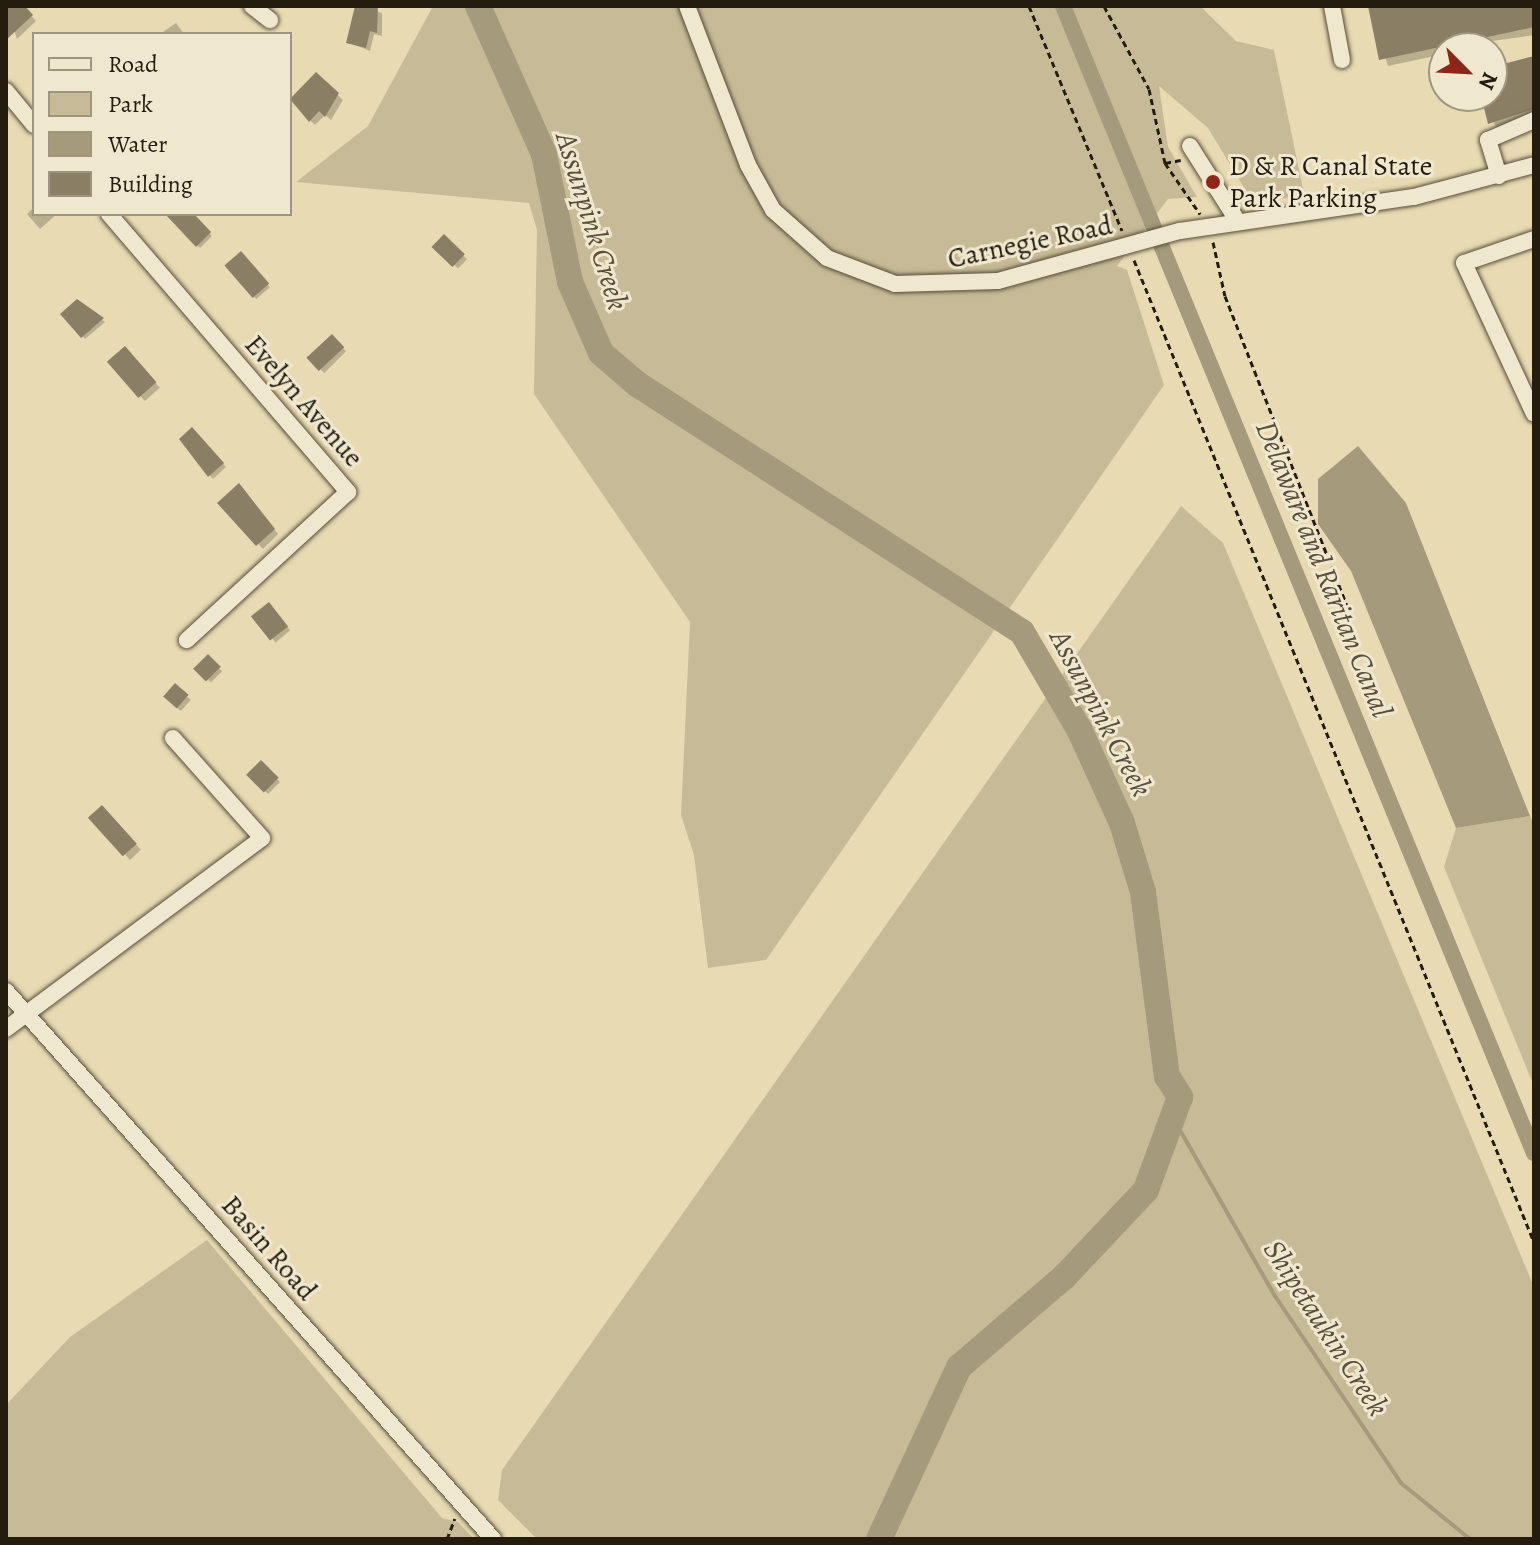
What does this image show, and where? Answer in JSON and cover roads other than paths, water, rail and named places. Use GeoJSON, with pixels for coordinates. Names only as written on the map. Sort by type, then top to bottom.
{"type":"FeatureCollection","features":[{"type":"Feature","properties":{"kind":"street"},"geometry":{"type":"LineString","coordinates":[[252,6],[270,20]]}},
{"type":"Feature","properties":{"kind":"street","name":"Carnegie Road"},"geometry":{"type":"LineString","coordinates":[[687,6],[767,200],[797,237],[844,268],[895,284],[948,288],[1129,248],[1180,231],[1414,197],[1534,165]]}},
{"type":"Feature","properties":{"kind":"street"},"geometry":{"type":"LineString","coordinates":[[1332,6],[1342,60]]}},
{"type":"Feature","properties":{"kind":"street"},"geometry":{"type":"LineString","coordinates":[[6,91],[32,123]]}},
{"type":"Feature","properties":{"kind":"street"},"geometry":{"type":"LineString","coordinates":[[1499,176],[1488,140],[1534,120]]}},
{"type":"Feature","properties":{"kind":"street"},"geometry":{"type":"LineString","coordinates":[[1190,146],[1238,222]]}},
{"type":"Feature","properties":{"kind":"street","name":"Evelyn Avenue"},"geometry":{"type":"LineString","coordinates":[[111,216],[348,492],[187,640]]}},
{"type":"Feature","properties":{"kind":"street"},"geometry":{"type":"LineString","coordinates":[[1534,239],[1464,263],[1534,414]]}},
{"type":"Feature","properties":{"kind":"street"},"geometry":{"type":"LineString","coordinates":[[6,1029],[262,838],[173,738]]}},
{"type":"Feature","properties":{"kind":"street","name":"Basin Road"},"geometry":{"type":"LineString","coordinates":[[6,991],[493,1539]]}},
{"type":"Feature","properties":{"kind":"water"},"geometry":{"type":"Polygon","coordinates":[[[1358,446],[1406,503],[1530,816],[1456,828],[1351,571],[1318,524],[1318,479],[1358,446]]]}},
{"type":"Feature","properties":{"kind":"waterway","name":"Assunpink Creek"},"geometry":{"type":"LineString","coordinates":[[478,6],[544,154],[570,282],[601,353],[637,384],[1022,632],[1080,731],[1122,823],[1143,892],[1167,1076],[1180,1097],[1146,1190],[1064,1277],[959,1367],[879,1539]]}},
{"type":"Feature","properties":{"kind":"waterway","name":"Delaware and Raritan Canal"},"geometry":{"type":"LineString","coordinates":[[1063,6],[1534,1153]]}},
{"type":"Feature","properties":{"kind":"waterway","name":"Shipetaukin Creek"},"geometry":{"type":"LineString","coordinates":[[1173,1118],[1275,1296],[1401,1483],[1470,1539]]}},
{"type":"Feature","properties":{"kind":"place","name":"D & R Canal State Park Parking"},"geometry":{"type":"Point","coordinates":[1213,182]}}]}
